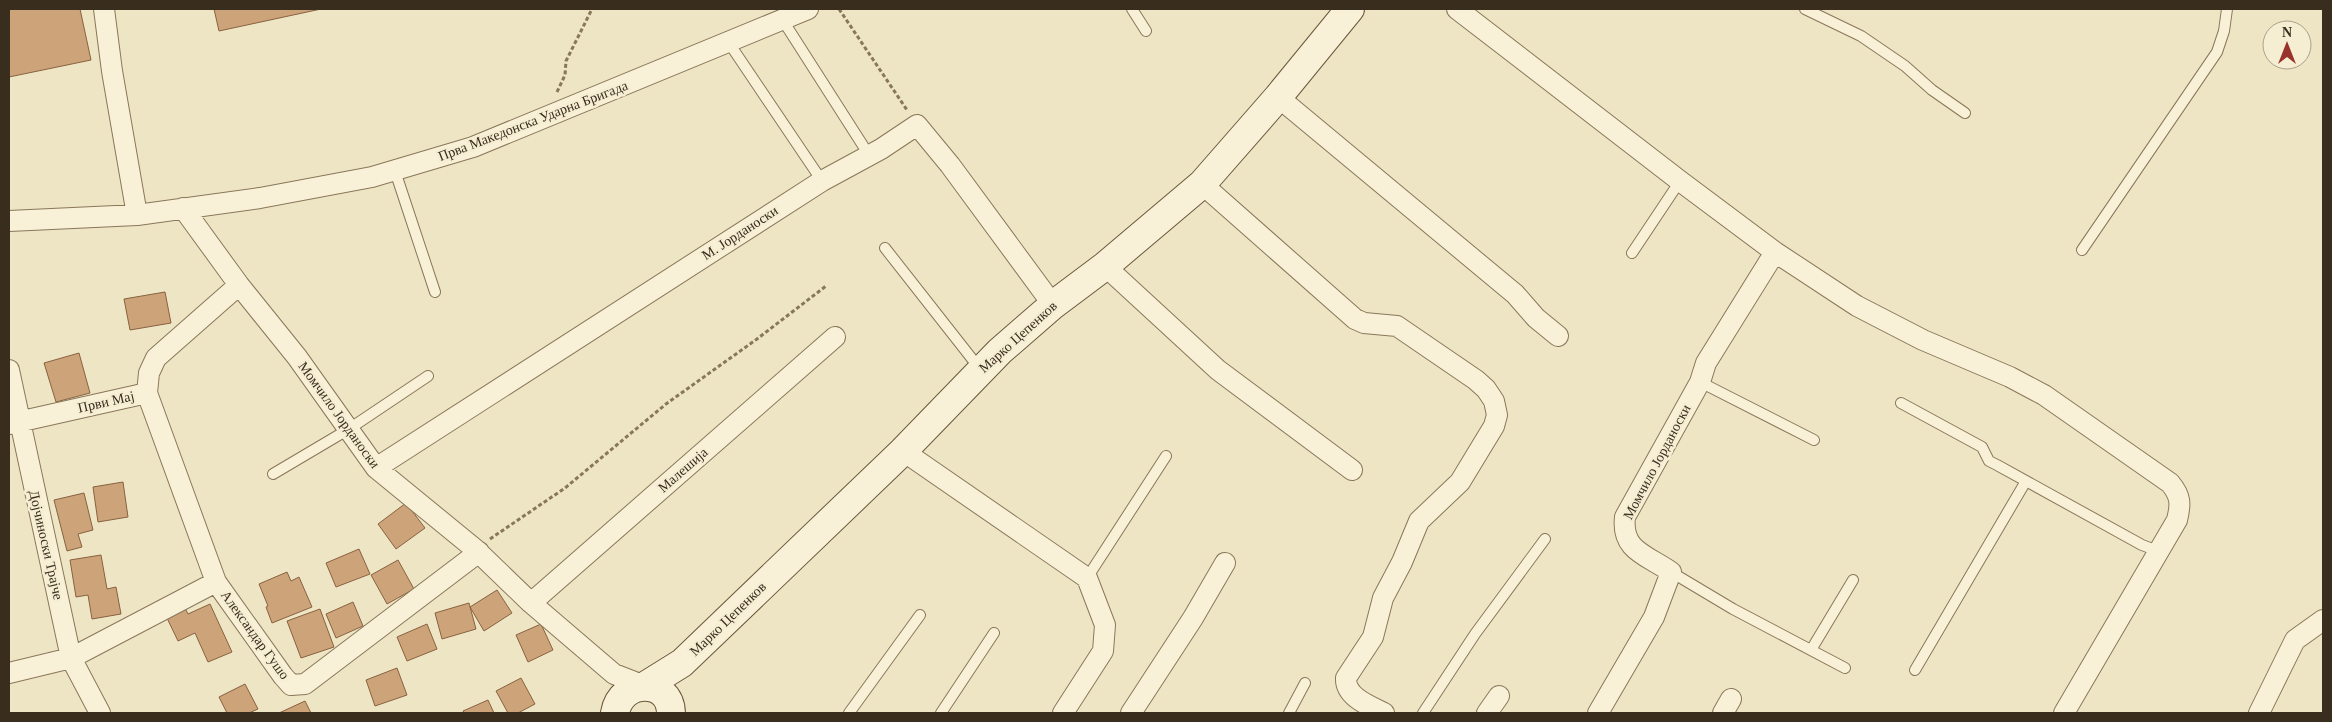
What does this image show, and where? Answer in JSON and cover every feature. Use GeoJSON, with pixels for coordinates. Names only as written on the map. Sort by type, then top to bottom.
{"type":"FeatureCollection","features":[{"type":"Feature","properties":{"kind":"street"},"geometry":{"type":"LineString","coordinates":[[104,9],[112,71],[137,215]]}},
{"type":"Feature","properties":{"kind":"street","name":"Прва Македонска Ударна Бригада"},"geometry":{"type":"LineString","coordinates":[[9,221],[137,215],[270,196],[372,178],[473,147],[550,117],[808,9]]}},
{"type":"Feature","properties":{"kind":"street","name":"Марко Цепенков"},"geometry":{"type":"LineString","coordinates":[[640,702],[671,683],[682,663],[903,451],[981,370],[1053,305],[1105,266],[1202,184],[1350,9]]}},
{"type":"Feature","properties":{"kind":"street"},"geometry":{"type":"LineString","coordinates":[[1457,9],[1775,252],[1857,306],[1923,340],[2010,377],[2044,395],[2170,482],[2180,494],[2181,505],[2177,520],[2064,713]]}},
{"type":"Feature","properties":{"kind":"street"},"geometry":{"type":"LineString","coordinates":[[1278,96],[1515,294],[1536,318],[1558,336]]}},
{"type":"Feature","properties":{"kind":"street"},"geometry":{"type":"LineString","coordinates":[[917,125],[950,165],[1053,305]]}},
{"type":"Feature","properties":{"kind":"street","name":"М. Јорданоски"},"geometry":{"type":"LineString","coordinates":[[376,468],[822,181],[917,125]]}},
{"type":"Feature","properties":{"kind":"street"},"geometry":{"type":"LineString","coordinates":[[1202,184],[1355,319],[1364,323],[1397,326],[1408,332],[1476,380],[1486,389],[1494,401],[1497,415],[1494,426],[1460,482],[1419,521],[1402,562],[1382,598],[1374,637],[1346,678],[1346,683],[1352,694],[1384,713]]}},
{"type":"Feature","properties":{"kind":"street","name":"Момчило Јорданоски"},"geometry":{"type":"LineString","coordinates":[[183,208],[240,285],[297,356],[376,468],[477,550],[531,603],[640,702]]}},
{"type":"Feature","properties":{"kind":"street","name":"Момчило Јорданоски"},"geometry":{"type":"LineString","coordinates":[[1671,572],[1636,550],[1628,542],[1623,529],[1624,517],[1700,382],[1706,364],[1775,252]]}},
{"type":"Feature","properties":{"kind":"street"},"geometry":{"type":"LineString","coordinates":[[1105,266],[1218,370],[1352,470]]}},
{"type":"Feature","properties":{"kind":"street","name":"Први Мај"},"geometry":{"type":"LineString","coordinates":[[14,423],[147,393],[149,373],[156,358],[240,285]]}},
{"type":"Feature","properties":{"kind":"street","name":"Малешија"},"geometry":{"type":"LineString","coordinates":[[531,603],[835,337]]}},
{"type":"Feature","properties":{"kind":"street","name":"Дојчиноски Трајче"},"geometry":{"type":"LineString","coordinates":[[9,370],[14,423],[71,658],[100,713]]}},
{"type":"Feature","properties":{"kind":"street"},"geometry":{"type":"LineString","coordinates":[[147,393],[216,582]]}},
{"type":"Feature","properties":{"kind":"street"},"geometry":{"type":"LineString","coordinates":[[903,451],[1087,578],[1105,625],[1103,651],[1063,713]]}},
{"type":"Feature","properties":{"kind":"street","name":"Александар Гушо"},"geometry":{"type":"LineString","coordinates":[[9,673],[71,658],[216,582],[283,676],[291,685],[305,684],[477,550]]}},
{"type":"Feature","properties":{"kind":"street"},"geometry":{"type":"LineString","coordinates":[[1131,713],[1193,618],[1225,563]]}},
{"type":"Feature","properties":{"kind":"street"},"geometry":{"type":"LineString","coordinates":[[1598,713],[1654,617],[1671,572]]}},
{"type":"Feature","properties":{"kind":"street"},"geometry":{"type":"LineString","coordinates":[[2259,713],[2295,640],[2323,620]]}},
{"type":"Feature","properties":{"kind":"street"},"geometry":{"type":"LineString","coordinates":[[1487,713],[1499,696]]}},
{"type":"Feature","properties":{"kind":"lane"},"geometry":{"type":"LineString","coordinates":[[1132,9],[1146,31]]}},
{"type":"Feature","properties":{"kind":"lane"},"geometry":{"type":"LineString","coordinates":[[1805,9],[1861,36],[1905,66],[1932,90],[1965,113]]}},
{"type":"Feature","properties":{"kind":"lane"},"geometry":{"type":"LineString","coordinates":[[2082,250],[2217,52],[2224,31],[2227,9]]}},
{"type":"Feature","properties":{"kind":"lane"},"geometry":{"type":"LineString","coordinates":[[782,19],[869,155]]}},
{"type":"Feature","properties":{"kind":"lane"},"geometry":{"type":"LineString","coordinates":[[729,42],[822,181]]}},
{"type":"Feature","properties":{"kind":"lane"},"geometry":{"type":"LineString","coordinates":[[395,171],[435,292]]}},
{"type":"Feature","properties":{"kind":"lane"},"geometry":{"type":"LineString","coordinates":[[1632,253],[1680,181]]}},
{"type":"Feature","properties":{"kind":"lane"},"geometry":{"type":"LineString","coordinates":[[884,248],[981,370]]}},
{"type":"Feature","properties":{"kind":"lane"},"geometry":{"type":"LineString","coordinates":[[273,474],[349,429],[428,376]]}},
{"type":"Feature","properties":{"kind":"lane"},"geometry":{"type":"LineString","coordinates":[[1700,382],[1814,440]]}},
{"type":"Feature","properties":{"kind":"lane"},"geometry":{"type":"LineString","coordinates":[[1901,403],[1982,447],[1989,461],[2142,545],[2158,551]]}},
{"type":"Feature","properties":{"kind":"lane"},"geometry":{"type":"LineString","coordinates":[[1087,578],[1166,456]]}},
{"type":"Feature","properties":{"kind":"lane"},"geometry":{"type":"LineString","coordinates":[[1915,670],[2026,481]]}},
{"type":"Feature","properties":{"kind":"lane"},"geometry":{"type":"LineString","coordinates":[[1423,713],[1480,627],[1545,539]]}},
{"type":"Feature","properties":{"kind":"lane"},"geometry":{"type":"LineString","coordinates":[[1671,572],[1733,609],[1845,668]]}},
{"type":"Feature","properties":{"kind":"lane"},"geometry":{"type":"LineString","coordinates":[[1811,650],[1853,580]]}},
{"type":"Feature","properties":{"kind":"lane"},"geometry":{"type":"LineString","coordinates":[[849,713],[920,615]]}},
{"type":"Feature","properties":{"kind":"lane"},"geometry":{"type":"LineString","coordinates":[[941,713],[994,633]]}},
{"type":"Feature","properties":{"kind":"lane"},"geometry":{"type":"LineString","coordinates":[[1289,713],[1305,683]]}},
{"type":"Feature","properties":{"kind":"path"},"geometry":{"type":"LineString","coordinates":[[550,117],[558,88],[565,75],[566,61],[592,9]]}},
{"type":"Feature","properties":{"kind":"path"},"geometry":{"type":"LineString","coordinates":[[839,9],[917,125]]}},
{"type":"Feature","properties":{"kind":"path"},"geometry":{"type":"LineString","coordinates":[[477,550],[565,488],[666,404],[757,339],[826,286]]}},
{"type":"Feature","properties":{"kind":"building"},"geometry":{"type":"Polygon","coordinates":[[[9,9],[80,9],[91,60],[9,77],[9,9]]]}},
{"type":"Feature","properties":{"kind":"building"},"geometry":{"type":"Polygon","coordinates":[[[214,9],[321,9],[219,31],[214,9]]]}},
{"type":"Feature","properties":{"kind":"building"},"geometry":{"type":"Polygon","coordinates":[[[165,292],[171,323],[130,330],[124,299],[165,292]]]}},
{"type":"Feature","properties":{"kind":"building"},"geometry":{"type":"Polygon","coordinates":[[[79,353],[90,393],[56,402],[44,363],[79,353]]]}},
{"type":"Feature","properties":{"kind":"building"},"geometry":{"type":"Polygon","coordinates":[[[123,482],[128,517],[98,522],[93,487],[123,482]]]}},
{"type":"Feature","properties":{"kind":"building"},"geometry":{"type":"Polygon","coordinates":[[[84,493],[93,530],[78,534],[82,547],[67,551],[54,500],[84,493]]]}},
{"type":"Feature","properties":{"kind":"building"},"geometry":{"type":"Polygon","coordinates":[[[406,503],[425,528],[396,549],[378,524],[406,503]]]}},
{"type":"Feature","properties":{"kind":"building"},"geometry":{"type":"Polygon","coordinates":[[[359,549],[370,574],[336,587],[326,563],[359,549]]]}},
{"type":"Feature","properties":{"kind":"building"},"geometry":{"type":"Polygon","coordinates":[[[101,555],[107,589],[116,587],[121,614],[92,619],[88,595],[76,597],[70,560],[101,555]]]}},
{"type":"Feature","properties":{"kind":"building"},"geometry":{"type":"Polygon","coordinates":[[[398,560],[414,589],[387,604],[371,575],[398,560]]]}},
{"type":"Feature","properties":{"kind":"building"},"geometry":{"type":"Polygon","coordinates":[[[287,572],[291,581],[299,577],[312,607],[272,623],[266,607],[268,606],[259,584],[287,572]]]}},
{"type":"Feature","properties":{"kind":"building"},"geometry":{"type":"Polygon","coordinates":[[[497,590],[512,613],[484,631],[470,607],[497,590]]]}},
{"type":"Feature","properties":{"kind":"building"},"geometry":{"type":"Polygon","coordinates":[[[353,602],[363,626],[336,638],[326,614],[353,602]]]}},
{"type":"Feature","properties":{"kind":"building"},"geometry":{"type":"Polygon","coordinates":[[[469,603],[476,629],[442,639],[435,613],[469,603]]]}},
{"type":"Feature","properties":{"kind":"building"},"geometry":{"type":"Polygon","coordinates":[[[210,604],[232,652],[208,662],[195,633],[178,641],[166,616],[185,608],[188,614],[210,604]]]}},
{"type":"Feature","properties":{"kind":"building"},"geometry":{"type":"Polygon","coordinates":[[[320,609],[334,647],[301,658],[287,621],[320,609]]]}},
{"type":"Feature","properties":{"kind":"building"},"geometry":{"type":"Polygon","coordinates":[[[427,624],[437,649],[407,661],[397,637],[427,624]]]}},
{"type":"Feature","properties":{"kind":"building"},"geometry":{"type":"Polygon","coordinates":[[[541,624],[553,650],[528,662],[516,635],[541,624]]]}},
{"type":"Feature","properties":{"kind":"building"},"geometry":{"type":"Polygon","coordinates":[[[397,668],[407,695],[375,706],[366,680],[397,668]]]}},
{"type":"Feature","properties":{"kind":"building"},"geometry":{"type":"Polygon","coordinates":[[[521,678],[535,704],[518,713],[508,713],[496,691],[521,678]]]}},
{"type":"Feature","properties":{"kind":"building"},"geometry":{"type":"Polygon","coordinates":[[[245,684],[258,709],[249,713],[227,713],[219,697],[245,684]]]}},
{"type":"Feature","properties":{"kind":"building"},"geometry":{"type":"Polygon","coordinates":[[[488,700],[494,713],[464,713],[463,711],[488,700]]]}},
{"type":"Feature","properties":{"kind":"building"},"geometry":{"type":"Polygon","coordinates":[[[305,701],[311,713],[279,713],[305,701]]]}}]}
